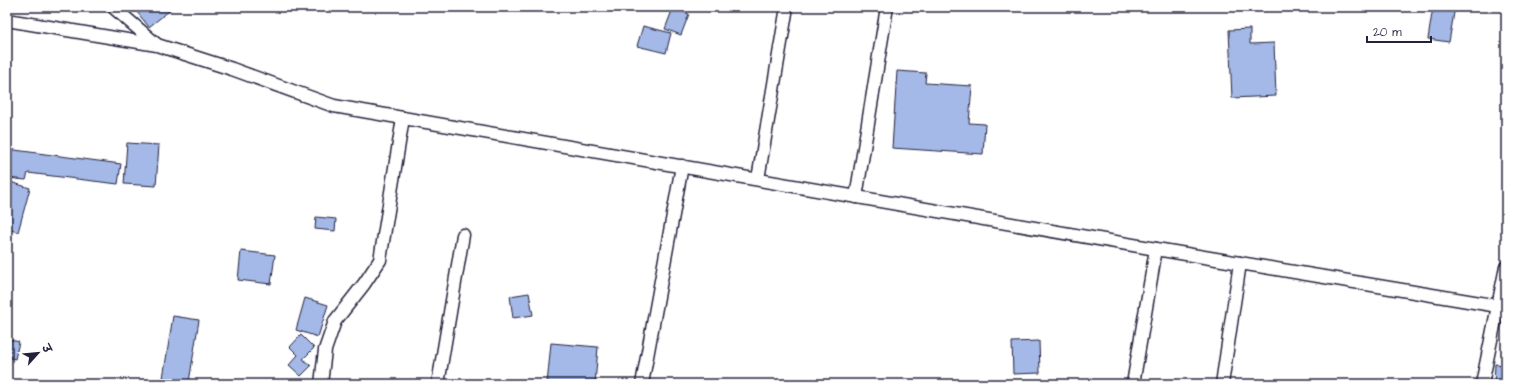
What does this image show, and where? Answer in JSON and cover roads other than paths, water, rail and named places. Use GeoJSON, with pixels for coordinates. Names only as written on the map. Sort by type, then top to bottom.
{"type":"FeatureCollection","features":[{"type":"Feature","properties":{"kind":"lane"},"geometry":{"type":"LineString","coordinates":[[112,7],[157,45]]}},
{"type":"Feature","properties":{"kind":"lane"},"geometry":{"type":"LineString","coordinates":[[758,179],[787,7]]}},
{"type":"Feature","properties":{"kind":"lane"},"geometry":{"type":"LineString","coordinates":[[856,197],[887,7]]}},
{"type":"Feature","properties":{"kind":"lane"},"geometry":{"type":"LineString","coordinates":[[7,20],[157,45],[232,69],[334,106],[1156,249],[1498,306]]}},
{"type":"Feature","properties":{"kind":"lane"},"geometry":{"type":"LineString","coordinates":[[321,384],[325,350],[335,321],[364,284],[380,260],[402,118]]}},
{"type":"Feature","properties":{"kind":"lane"},"geometry":{"type":"LineString","coordinates":[[642,384],[682,166]]}},
{"type":"Feature","properties":{"kind":"lane"},"geometry":{"type":"LineString","coordinates":[[438,384],[463,235]]}},
{"type":"Feature","properties":{"kind":"lane"},"geometry":{"type":"LineString","coordinates":[[1133,384],[1156,249]]}},
{"type":"Feature","properties":{"kind":"lane"},"geometry":{"type":"LineString","coordinates":[[1222,384],[1240,262]]}},
{"type":"Feature","properties":{"kind":"lane"},"geometry":{"type":"LineString","coordinates":[[1482,384],[1506,267]]}}]}
